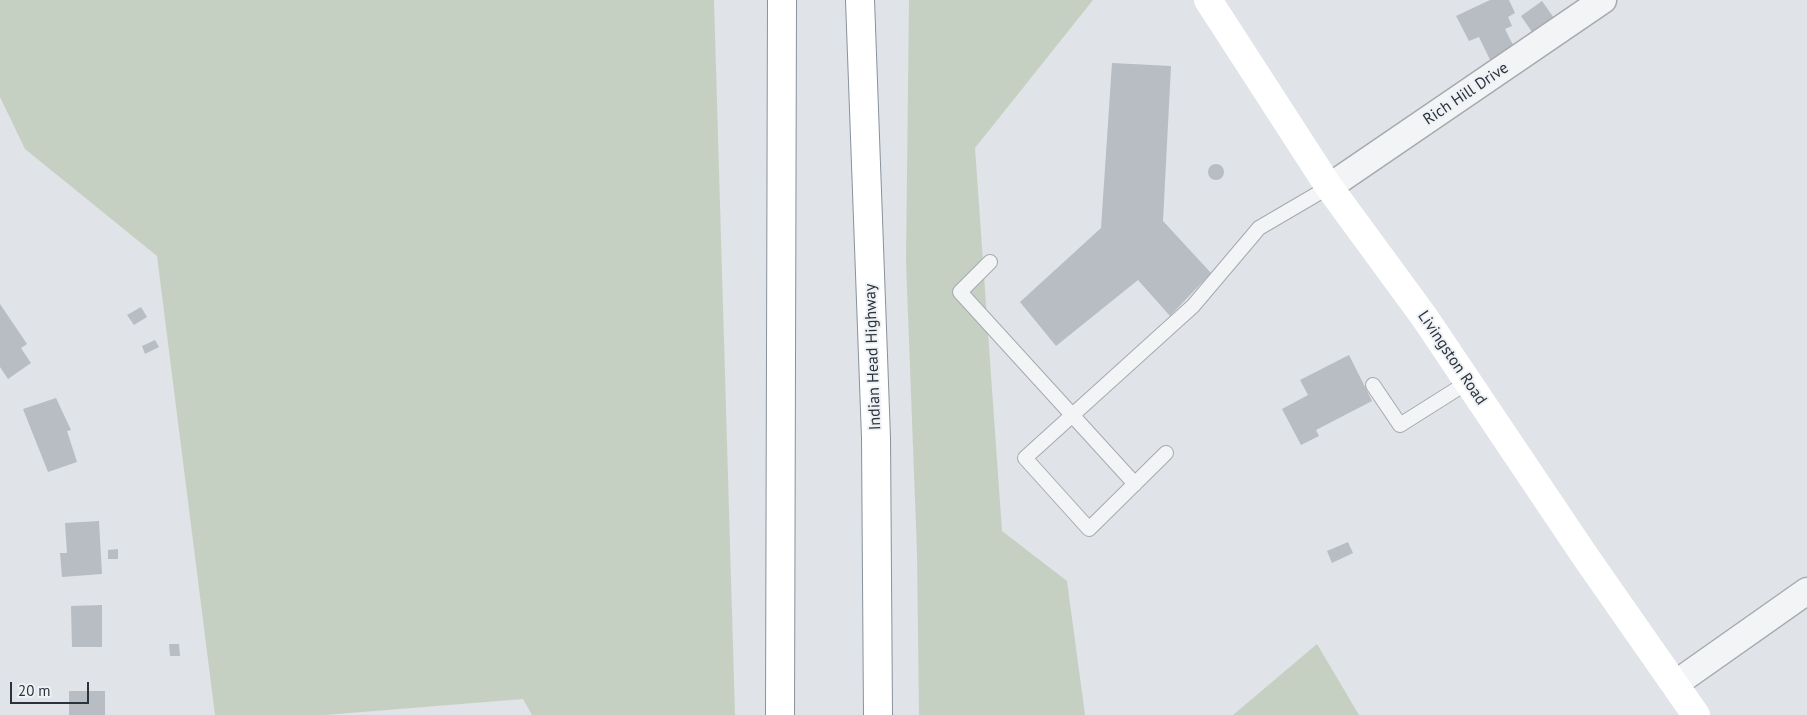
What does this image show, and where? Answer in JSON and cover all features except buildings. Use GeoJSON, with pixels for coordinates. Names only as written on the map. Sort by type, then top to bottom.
{"type":"FeatureCollection","features":[{"type":"Feature","properties":{"kind":"main road"},"geometry":{"type":"LineString","coordinates":[[780,715],[782,0]]}},
{"type":"Feature","properties":{"kind":"main road","name":"Indian Head Highway"},"geometry":{"type":"LineString","coordinates":[[860,0],[876,438],[878,715]]}},
{"type":"Feature","properties":{"kind":"main road","name":"Livingston Road"},"geometry":{"type":"LineString","coordinates":[[1208,0],[1329,187],[1425,318],[1585,556],[1696,715]]}},
{"type":"Feature","properties":{"kind":"street","name":"Rich Hill Drive"},"geometry":{"type":"LineString","coordinates":[[1329,187],[1603,0]]}},
{"type":"Feature","properties":{"kind":"street"},"geometry":{"type":"LineString","coordinates":[[1675,684],[1807,591]]}},
{"type":"Feature","properties":{"kind":"lane"},"geometry":{"type":"LineString","coordinates":[[1166,453],[1089,529],[1025,458],[1193,306],[1258,228],[1329,187]]}},
{"type":"Feature","properties":{"kind":"lane"},"geometry":{"type":"LineString","coordinates":[[990,262],[960,292],[1135,484]]}},
{"type":"Feature","properties":{"kind":"lane"},"geometry":{"type":"LineString","coordinates":[[1373,385],[1400,425],[1468,382]]}},
{"type":"Feature","properties":{"kind":"green space"},"geometry":{"type":"Polygon","coordinates":[[[0,0],[714,0],[735,715],[532,715],[523,699],[325,715],[215,715],[157,256],[25,149],[0,97],[0,0]]]}},
{"type":"Feature","properties":{"kind":"green space"},"geometry":{"type":"Polygon","coordinates":[[[909,0],[1093,0],[975,148],[1002,531],[1067,581],[1085,715],[919,715],[917,553],[906,261],[909,0]]]}},
{"type":"Feature","properties":{"kind":"green space"},"geometry":{"type":"Polygon","coordinates":[[[1317,644],[1359,715],[1233,715],[1317,644]]]}}]}
